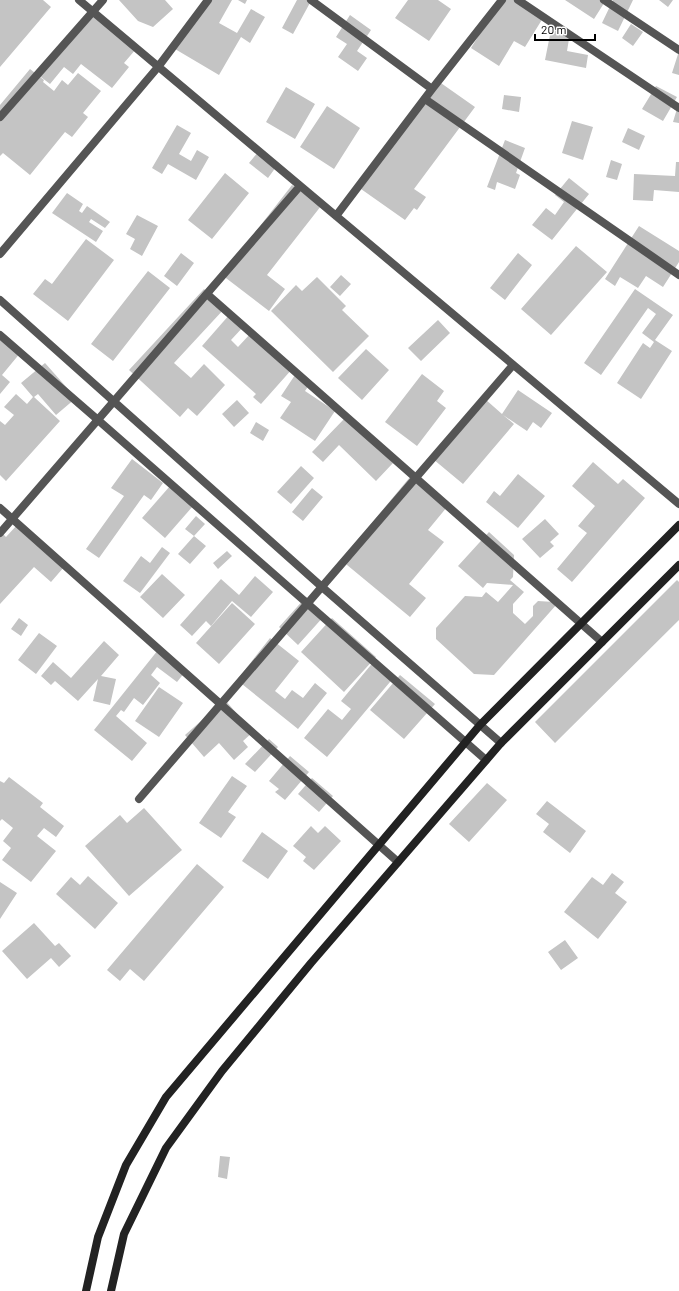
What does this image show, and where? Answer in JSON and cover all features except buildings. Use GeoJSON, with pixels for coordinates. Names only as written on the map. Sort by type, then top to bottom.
{"type":"FeatureCollection","features":[{"type":"Feature","properties":{"kind":"main road"},"geometry":{"type":"LineString","coordinates":[[86,1291],[98,1237],[126,1165],[166,1097],[480,725],[679,525]]}},
{"type":"Feature","properties":{"kind":"main road"},"geometry":{"type":"LineString","coordinates":[[111,1291],[124,1234],[166,1148],[222,1071],[311,963],[501,743],[679,565]]}},
{"type":"Feature","properties":{"kind":"street"},"geometry":{"type":"LineString","coordinates":[[79,0],[679,504]]}},
{"type":"Feature","properties":{"kind":"street"},"geometry":{"type":"LineString","coordinates":[[0,118],[103,0]]}},
{"type":"Feature","properties":{"kind":"street"},"geometry":{"type":"LineString","coordinates":[[0,254],[158,67],[208,0]]}},
{"type":"Feature","properties":{"kind":"street"},"geometry":{"type":"LineString","coordinates":[[311,0],[432,89]]}},
{"type":"Feature","properties":{"kind":"street"},"geometry":{"type":"LineString","coordinates":[[336,216],[432,89],[502,0]]}},
{"type":"Feature","properties":{"kind":"street"},"geometry":{"type":"LineString","coordinates":[[518,0],[679,108]]}},
{"type":"Feature","properties":{"kind":"street"},"geometry":{"type":"LineString","coordinates":[[604,0],[679,50]]}},
{"type":"Feature","properties":{"kind":"street"},"geometry":{"type":"LineString","coordinates":[[425,99],[679,275]]}},
{"type":"Feature","properties":{"kind":"street"},"geometry":{"type":"LineString","coordinates":[[0,533],[300,186]]}},
{"type":"Feature","properties":{"kind":"street"},"geometry":{"type":"LineString","coordinates":[[207,294],[602,642]]}},
{"type":"Feature","properties":{"kind":"street"},"geometry":{"type":"LineString","coordinates":[[0,300],[322,587],[501,743]]}},
{"type":"Feature","properties":{"kind":"street"},"geometry":{"type":"LineString","coordinates":[[0,336],[308,603],[486,760]]}},
{"type":"Feature","properties":{"kind":"street"},"geometry":{"type":"LineString","coordinates":[[140,799],[513,365]]}},
{"type":"Feature","properties":{"kind":"street"},"geometry":{"type":"LineString","coordinates":[[0,508],[398,862]]}}]}
